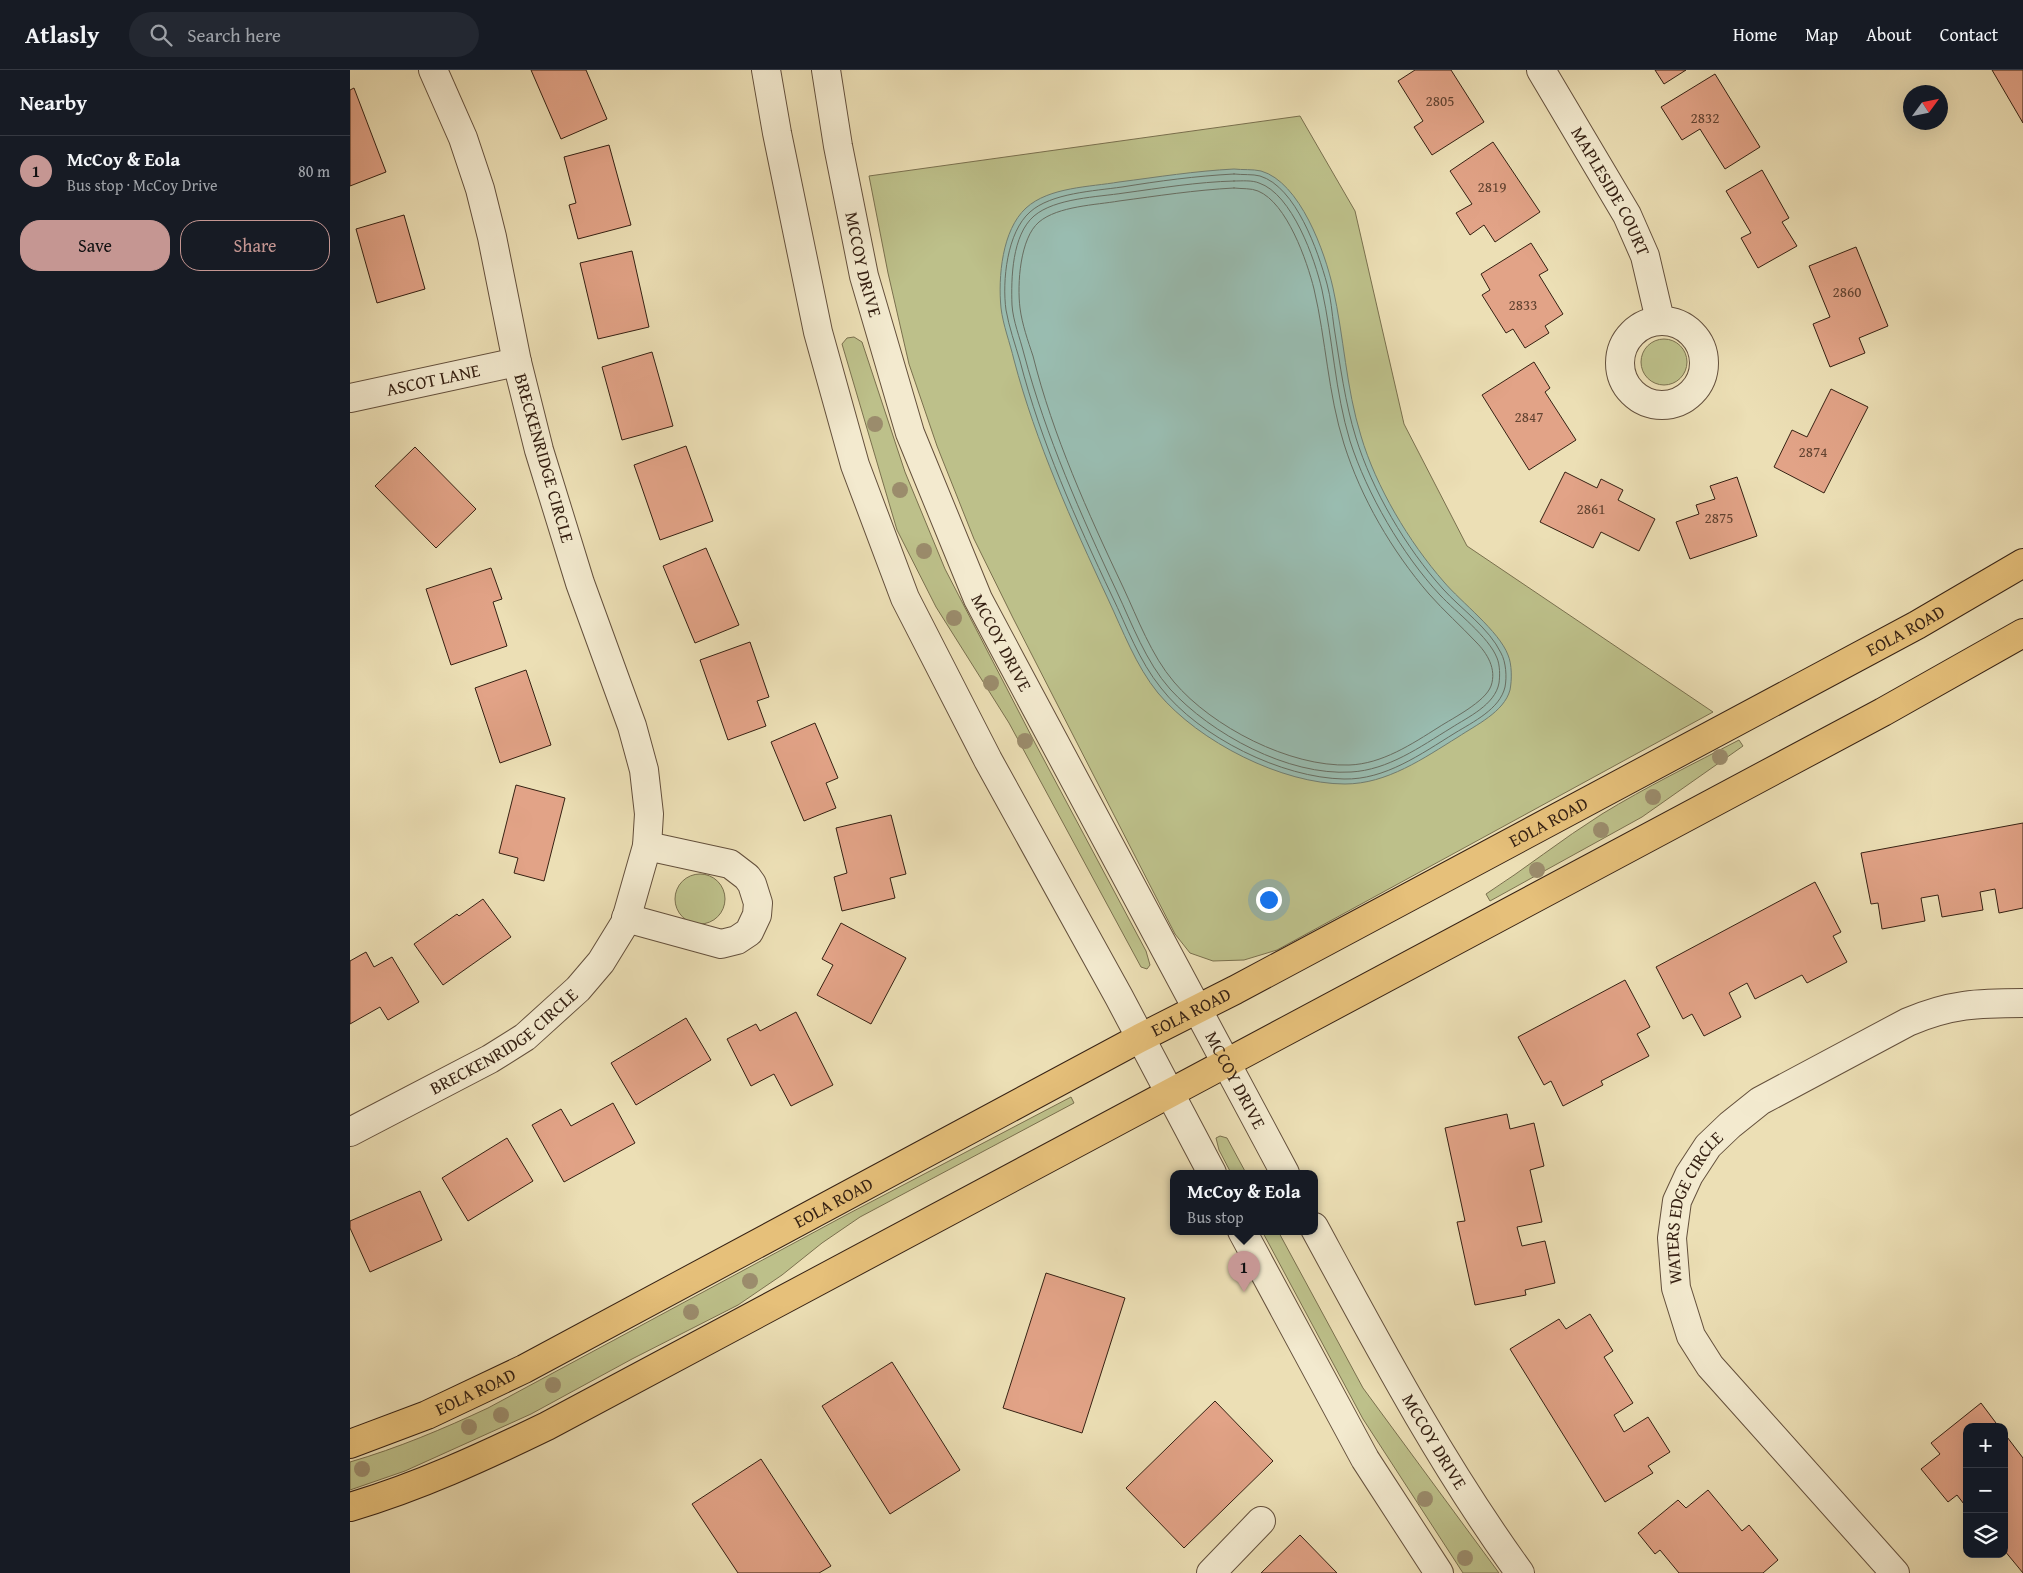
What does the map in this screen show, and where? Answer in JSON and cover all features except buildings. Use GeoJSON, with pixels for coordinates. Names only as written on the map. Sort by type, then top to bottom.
{"type":"FeatureCollection","features":[{"type":"Feature","properties":{"kind":"main road","name":"EOLA ROAD"},"geometry":{"type":"LineString","coordinates":[[350,1444],[428,1415],[524,1369],[1140,1038],[1235,990],[1908,630],[2023,563]]}},
{"type":"Feature","properties":{"kind":"main road"},"geometry":{"type":"LineString","coordinates":[[350,1507],[423,1482],[503,1448],[547,1426],[1883,712],[2023,633]]}},
{"type":"Feature","properties":{"kind":"street","name":"BRECKENRIDGE CIRCLE"},"geometry":{"type":"LineString","coordinates":[[350,1132],[490,1059],[525,1037],[571,995],[601,962],[625,922],[647,846],[649,814],[644,770],[632,726],[580,584],[539,450],[517,362],[492,237],[480,189],[463,138],[433,70]]}},
{"type":"Feature","properties":{"kind":"street"},"geometry":{"type":"LineString","coordinates":[[766,70],[818,332],[855,466],[905,598],[988,760],[1210,1170]]}},
{"type":"Feature","properties":{"kind":"street","name":"MCCOY DRIVE"},"geometry":{"type":"LineString","coordinates":[[826,70],[838,146],[864,276],[910,433],[978,598],[1283,1170]]}},
{"type":"Feature","properties":{"kind":"street","name":"MAPLESIDE COURT"},"geometry":{"type":"LineString","coordinates":[[1541,70],[1627,215],[1645,256],[1660,320]]}},
{"type":"Feature","properties":{"kind":"street","name":"ASCOT LANE"},"geometry":{"type":"LineString","coordinates":[[350,398],[517,362]]}},
{"type":"Feature","properties":{"kind":"street"},"geometry":{"type":"LineString","coordinates":[[626,918],[721,944],[737,940],[749,932],[757,915],[758,903],[752,884],[730,864],[647,846]]}},
{"type":"Feature","properties":{"kind":"street","name":"WATERS EDGE CIRCLE"},"geometry":{"type":"LineString","coordinates":[[1895,1573],[1710,1366],[1691,1336],[1676,1288],[1672,1238],[1677,1201],[1689,1174],[1708,1146],[1760,1101],[1908,1022],[1930,1013],[1974,1003],[2023,1003]]}},
{"type":"Feature","properties":{"kind":"street","name":"MCCOY DRIVE"},"geometry":{"type":"LineString","coordinates":[[1318,1234],[1387,1363],[1424,1426],[1520,1573]]}},
{"type":"Feature","properties":{"kind":"street"},"geometry":{"type":"LineString","coordinates":[[1244,1235],[1365,1458],[1439,1573]]}},
{"type":"Feature","properties":{"kind":"street"},"geometry":{"type":"LineString","coordinates":[[1211,1573],[1261,1521]]}},
{"type":"Feature","properties":{"kind":"green space"},"geometry":{"type":"Polygon","coordinates":[[[1300,116],[1355,211],[1404,424],[1467,546],[1713,712],[1277,950],[1244,960],[1213,961],[1190,953],[1175,934],[974,539],[937,446],[909,364],[888,273],[869,176],[1300,116]]]}},
{"type":"Feature","properties":{"kind":"green space"},"geometry":{"type":"Polygon","coordinates":[[[854,337],[862,342],[905,472],[945,569],[1146,951],[1150,965],[1147,969],[1141,967],[1009,723],[936,607],[897,530],[842,344],[847,338],[854,337]]]}},
{"type":"Feature","properties":{"kind":"green space"},"geometry":{"type":"Polygon","coordinates":[[[1664,339],[1677,343],[1683,349],[1687,362],[1683,375],[1677,381],[1664,385],[1651,381],[1645,375],[1641,362],[1645,349],[1651,343],[1664,339]]]}},
{"type":"Feature","properties":{"kind":"green space"},"geometry":{"type":"Polygon","coordinates":[[[1739,740],[1743,746],[1642,817],[1490,901],[1486,894],[1602,814],[1739,740]]]}},
{"type":"Feature","properties":{"kind":"green space"},"geometry":{"type":"Polygon","coordinates":[[[695,874],[705,874],[718,881],[725,894],[725,904],[718,917],[705,924],[695,924],[686,920],[679,913],[675,904],[675,894],[679,885],[686,878],[695,874]]]}},
{"type":"Feature","properties":{"kind":"green space"},"geometry":{"type":"Polygon","coordinates":[[[1071,1097],[1074,1103],[860,1217],[738,1305],[632,1359],[531,1414],[405,1471],[350,1490],[350,1462],[420,1438],[488,1408],[846,1215],[1071,1097]]]}},
{"type":"Feature","properties":{"kind":"green space"},"geometry":{"type":"Polygon","coordinates":[[[1220,1136],[1227,1138],[1244,1170],[1229,1170],[1219,1150],[1216,1138],[1220,1136]]]}},
{"type":"Feature","properties":{"kind":"green space"},"geometry":{"type":"Polygon","coordinates":[[[1264,1235],[1280,1235],[1363,1388],[1499,1573],[1463,1573],[1363,1419],[1264,1235]]]}},
{"type":"Feature","properties":{"kind":"water"},"geometry":{"type":"Polygon","coordinates":[[[1234,169],[1261,171],[1275,178],[1288,189],[1309,220],[1324,256],[1333,288],[1356,418],[1375,475],[1406,532],[1418,549],[1451,590],[1497,636],[1509,659],[1511,672],[1510,690],[1507,698],[1496,711],[1481,723],[1418,761],[1376,780],[1345,784],[1321,782],[1295,777],[1269,768],[1243,757],[1196,728],[1175,711],[1158,693],[1150,683],[1130,648],[1056,482],[1033,422],[1003,321],[1000,282],[1003,255],[1018,217],[1035,201],[1070,189],[1234,169]]]}},
{"type":"Feature","properties":{"kind":"place","name":"McCoy & Eola"},"geometry":{"type":"Point","coordinates":[1244,1292]}}]}
